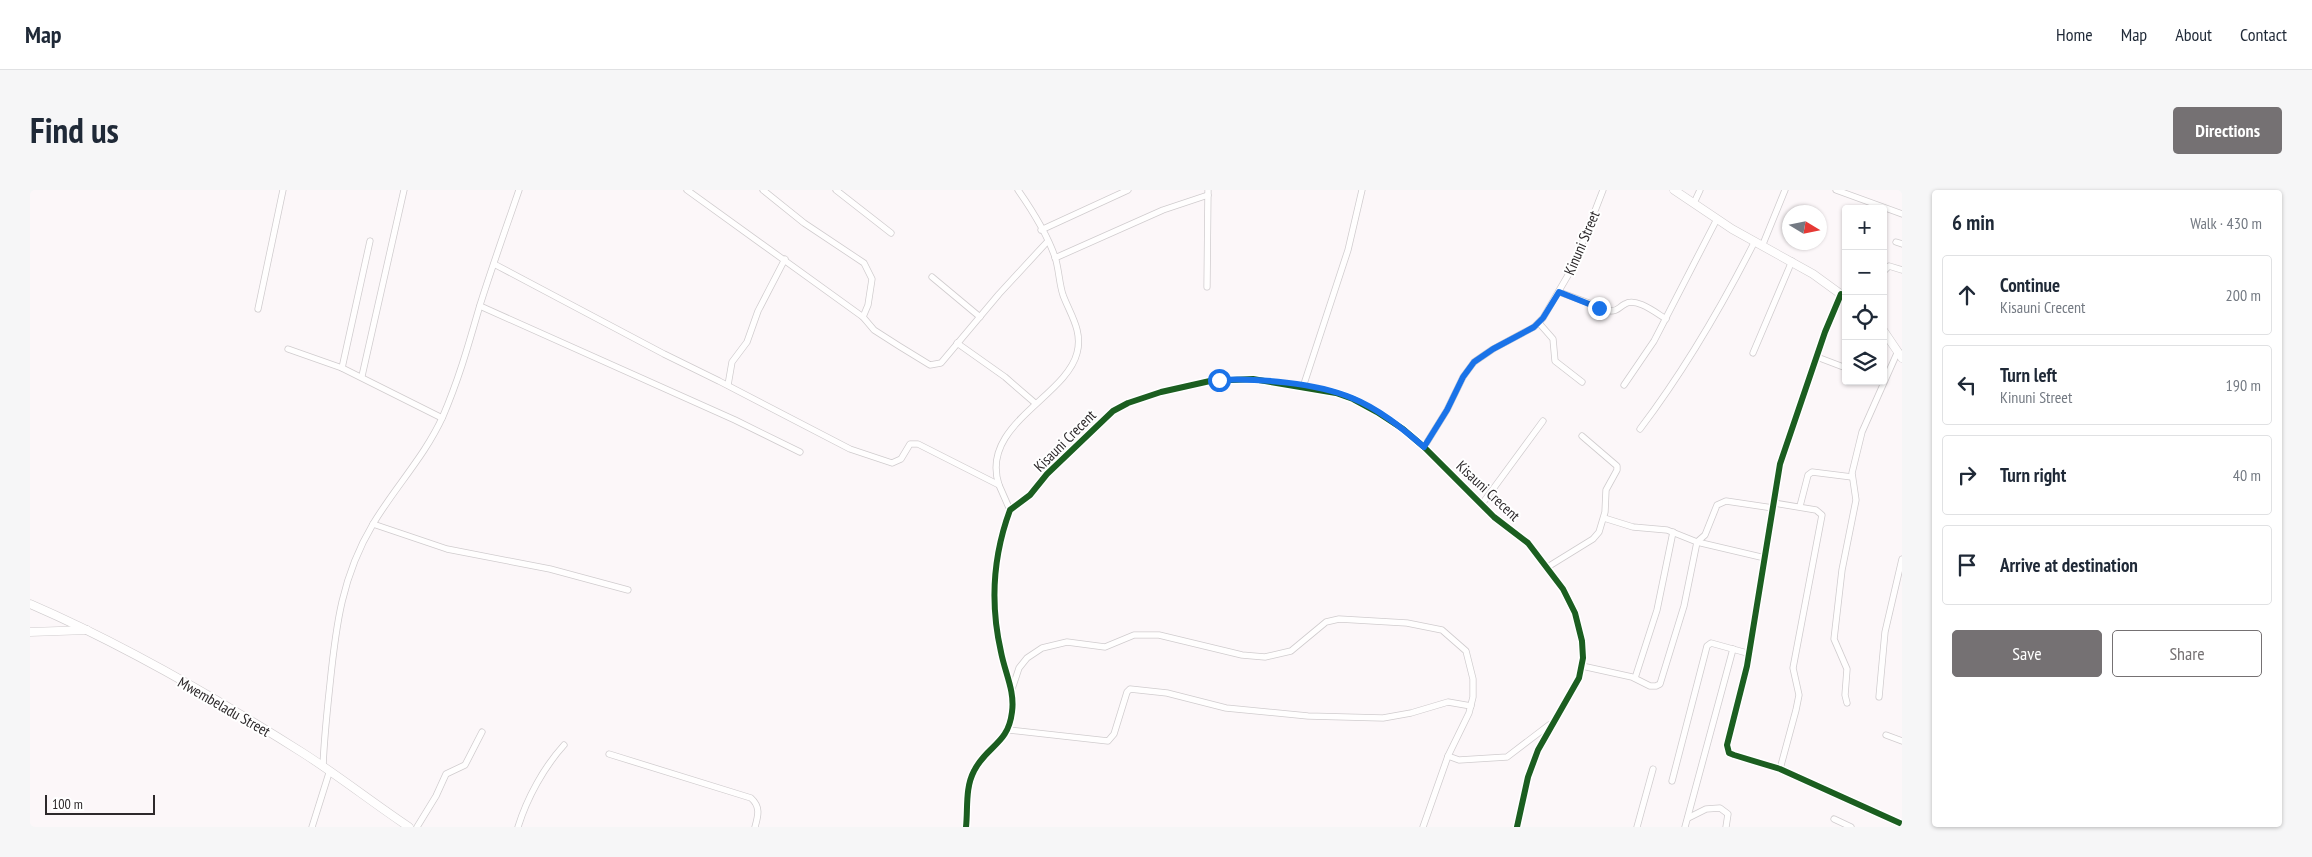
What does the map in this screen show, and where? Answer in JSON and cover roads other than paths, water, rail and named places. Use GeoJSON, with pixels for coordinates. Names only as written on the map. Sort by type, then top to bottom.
{"type":"FeatureCollection","features":[{"type":"Feature","properties":{"kind":"street"},"geometry":{"type":"LineString","coordinates":[[258,309],[283,190]]}},
{"type":"Feature","properties":{"kind":"street"},"geometry":{"type":"LineString","coordinates":[[362,376],[404,190]]}},
{"type":"Feature","properties":{"kind":"street"},"geometry":{"type":"LineString","coordinates":[[323,767],[325,723],[335,634],[343,590],[354,561],[373,524],[430,442],[442,418],[466,360],[480,306],[518,190]]}},
{"type":"Feature","properties":{"kind":"street"},"geometry":{"type":"LineString","coordinates":[[687,190],[785,258],[863,317],[880,335],[930,365],[941,363],[1047,242]]}},
{"type":"Feature","properties":{"kind":"street"},"geometry":{"type":"LineString","coordinates":[[763,190],[817,232],[864,263],[872,279],[868,304],[863,317]]}},
{"type":"Feature","properties":{"kind":"street"},"geometry":{"type":"LineString","coordinates":[[836,190],[891,233]]}},
{"type":"Feature","properties":{"kind":"street"},"geometry":{"type":"LineString","coordinates":[[966,827],[967,800],[975,769],[1009,730],[1013,709],[1012,689],[999,644],[994,600],[995,571],[1010,510],[996,474],[1002,447],[1011,430],[1072,365],[1078,350],[1075,318],[1064,295],[1055,258],[1018,190]]}},
{"type":"Feature","properties":{"kind":"street"},"geometry":{"type":"LineString","coordinates":[[1041,230],[1128,190]]}},
{"type":"Feature","properties":{"kind":"street"},"geometry":{"type":"LineString","coordinates":[[1303,387],[1353,231],[1362,190]]}},
{"type":"Feature","properties":{"kind":"street","name":"Kinuni Street"},"geometry":{"type":"LineString","coordinates":[[1424,447],[1447,410],[1463,377],[1474,362],[1539,323],[1559,292],[1581,251],[1604,190]]}},
{"type":"Feature","properties":{"kind":"street"},"geometry":{"type":"LineString","coordinates":[[1674,190],[1717,219],[1792,261],[1842,295]]}},
{"type":"Feature","properties":{"kind":"street"},"geometry":{"type":"LineString","coordinates":[[1694,203],[1700,190]]}},
{"type":"Feature","properties":{"kind":"street"},"geometry":{"type":"LineString","coordinates":[[1763,244],[1785,190]]}},
{"type":"Feature","properties":{"kind":"street"},"geometry":{"type":"LineString","coordinates":[[1836,190],[1902,214]]}},
{"type":"Feature","properties":{"kind":"street"},"geometry":{"type":"LineString","coordinates":[[1055,258],[1163,210],[1208,193],[1206,287]]}},
{"type":"Feature","properties":{"kind":"street"},"geometry":{"type":"LineString","coordinates":[[1624,385],[1654,341],[1717,219]]}},
{"type":"Feature","properties":{"kind":"street"},"geometry":{"type":"LineString","coordinates":[[342,368],[370,241]]}},
{"type":"Feature","properties":{"kind":"street"},"geometry":{"type":"LineString","coordinates":[[1640,429],[1671,386],[1725,298],[1755,241]]}},
{"type":"Feature","properties":{"kind":"street"},"geometry":{"type":"LineString","coordinates":[[728,385],[732,362],[747,342],[758,311],[785,258]]}},
{"type":"Feature","properties":{"kind":"street"},"geometry":{"type":"LineString","coordinates":[[1753,353],[1792,261]]}},
{"type":"Feature","properties":{"kind":"street"},"geometry":{"type":"LineString","coordinates":[[494,264],[850,449],[892,463],[901,460],[908,446],[915,443],[999,485]]}},
{"type":"Feature","properties":{"kind":"street"},"geometry":{"type":"LineString","coordinates":[[1887,268],[1889,266],[1902,270]]}},
{"type":"Feature","properties":{"kind":"street"},"geometry":{"type":"LineString","coordinates":[[932,277],[980,317]]}},
{"type":"Feature","properties":{"kind":"street"},"geometry":{"type":"LineString","coordinates":[[1559,292],[1610,312],[1615,311],[1626,303],[1633,302],[1666,319]]}},
{"type":"Feature","properties":{"kind":"street"},"geometry":{"type":"LineString","coordinates":[[1842,298],[1817,357],[1780,464],[1743,686],[1727,745],[1728,750],[1734,755],[1780,769],[1902,824]]}},
{"type":"Feature","properties":{"kind":"street"},"geometry":{"type":"LineString","coordinates":[[480,306],[735,420],[800,452]]}},
{"type":"Feature","properties":{"kind":"street"},"geometry":{"type":"LineString","coordinates":[[1539,323],[1553,339],[1555,361],[1582,382]]}},
{"type":"Feature","properties":{"kind":"street"},"geometry":{"type":"LineString","coordinates":[[1887,336],[1902,358]]}},
{"type":"Feature","properties":{"kind":"street"},"geometry":{"type":"LineString","coordinates":[[957,343],[1005,377],[1035,403]]}},
{"type":"Feature","properties":{"kind":"street"},"geometry":{"type":"LineString","coordinates":[[288,349],[362,376],[442,418]]}},
{"type":"Feature","properties":{"kind":"street"},"geometry":{"type":"LineString","coordinates":[[1887,373],[1898,351]]}},
{"type":"Feature","properties":{"kind":"street"},"geometry":{"type":"LineString","coordinates":[[1817,357],[1842,366]]}},
{"type":"Feature","properties":{"kind":"street","name":"Kisauni Crecent"},"geometry":{"type":"LineString","coordinates":[[1010,510],[1030,496],[1047,474],[1113,411],[1128,403],[1161,392],[1219,380],[1253,380],[1336,393],[1358,401],[1404,429],[1494,517],[1528,543],[1563,589],[1576,613],[1582,641],[1582,666],[1575,686],[1544,735],[1528,777],[1517,827]]}},
{"type":"Feature","properties":{"kind":"street"},"geometry":{"type":"LineString","coordinates":[[1847,703],[1845,695],[1847,669],[1834,639],[1842,570],[1856,500],[1852,477],[1862,432],[1882,385]]}},
{"type":"Feature","properties":{"kind":"street"},"geometry":{"type":"LineString","coordinates":[[1482,504],[1543,421]]}},
{"type":"Feature","properties":{"kind":"street"},"geometry":{"type":"LineString","coordinates":[[1546,568],[1593,539],[1599,532],[1604,518],[1606,490],[1617,470],[1617,466],[1582,436]]}},
{"type":"Feature","properties":{"kind":"street"},"geometry":{"type":"LineString","coordinates":[[1800,506],[1808,475],[1812,472],[1835,473],[1852,477]]}},
{"type":"Feature","properties":{"kind":"street"},"geometry":{"type":"LineString","coordinates":[[1582,666],[1635,678],[1656,686],[1663,678],[1684,606],[1697,542],[1705,535],[1720,502],[1800,506],[1816,510],[1822,515],[1793,668],[1798,695],[1796,710],[1780,769]]}},
{"type":"Feature","properties":{"kind":"street"},"geometry":{"type":"LineString","coordinates":[[1604,518],[1633,527],[1673,532],[1697,542],[1765,558]]}},
{"type":"Feature","properties":{"kind":"street"},"geometry":{"type":"LineString","coordinates":[[373,524],[447,549],[550,569],[628,590]]}},
{"type":"Feature","properties":{"kind":"street"},"geometry":{"type":"LineString","coordinates":[[1635,678],[1657,610],[1673,532]]}},
{"type":"Feature","properties":{"kind":"street"},"geometry":{"type":"LineString","coordinates":[[1879,697],[1885,632],[1902,559]]}},
{"type":"Feature","properties":{"kind":"street","name":"Mwembeladu Street"},"geometry":{"type":"LineString","coordinates":[[30,604],[89,630],[234,710],[323,767],[409,827]]}},
{"type":"Feature","properties":{"kind":"street"},"geometry":{"type":"LineString","coordinates":[[1012,689],[1019,668],[1027,658],[1042,648],[1067,642],[1105,647],[1134,635],[1159,635],[1242,655],[1265,657],[1291,651],[1326,622],[1339,619],[1408,624],[1442,630],[1466,651],[1473,679],[1471,706],[1465,725],[1448,756],[1423,827]]}},
{"type":"Feature","properties":{"kind":"street"},"geometry":{"type":"LineString","coordinates":[[30,632],[89,630]]}},
{"type":"Feature","properties":{"kind":"street"},"geometry":{"type":"LineString","coordinates":[[1672,781],[1707,646],[1711,643],[1747,653]]}},
{"type":"Feature","properties":{"kind":"street"},"geometry":{"type":"LineString","coordinates":[[1685,827],[1733,649]]}},
{"type":"Feature","properties":{"kind":"street"},"geometry":{"type":"LineString","coordinates":[[1009,730],[1038,731],[1106,742],[1111,740],[1114,734],[1127,692],[1130,689],[1167,693],[1226,708],[1308,716],[1383,718],[1411,714],[1448,702],[1471,706]]}},
{"type":"Feature","properties":{"kind":"street"},"geometry":{"type":"LineString","coordinates":[[1448,756],[1459,760],[1507,757],[1552,722]]}},
{"type":"Feature","properties":{"kind":"street"},"geometry":{"type":"LineString","coordinates":[[417,827],[446,774],[465,765],[482,732]]}},
{"type":"Feature","properties":{"kind":"street"},"geometry":{"type":"LineString","coordinates":[[1886,735],[1902,741]]}},
{"type":"Feature","properties":{"kind":"street"},"geometry":{"type":"LineString","coordinates":[[518,827],[524,810],[550,761],[564,745]]}},
{"type":"Feature","properties":{"kind":"street"},"geometry":{"type":"LineString","coordinates":[[609,754],[751,798],[756,803],[759,813],[755,827]]}},
{"type":"Feature","properties":{"kind":"street"},"geometry":{"type":"LineString","coordinates":[[1637,827],[1653,769]]}},
{"type":"Feature","properties":{"kind":"street"},"geometry":{"type":"LineString","coordinates":[[312,827],[329,773]]}},
{"type":"Feature","properties":{"kind":"street"},"geometry":{"type":"LineString","coordinates":[[1688,818],[1706,809],[1720,808],[1728,814],[1726,827]]}},
{"type":"Feature","properties":{"kind":"street"},"geometry":{"type":"LineString","coordinates":[[1834,819],[1851,827]]}}]}
